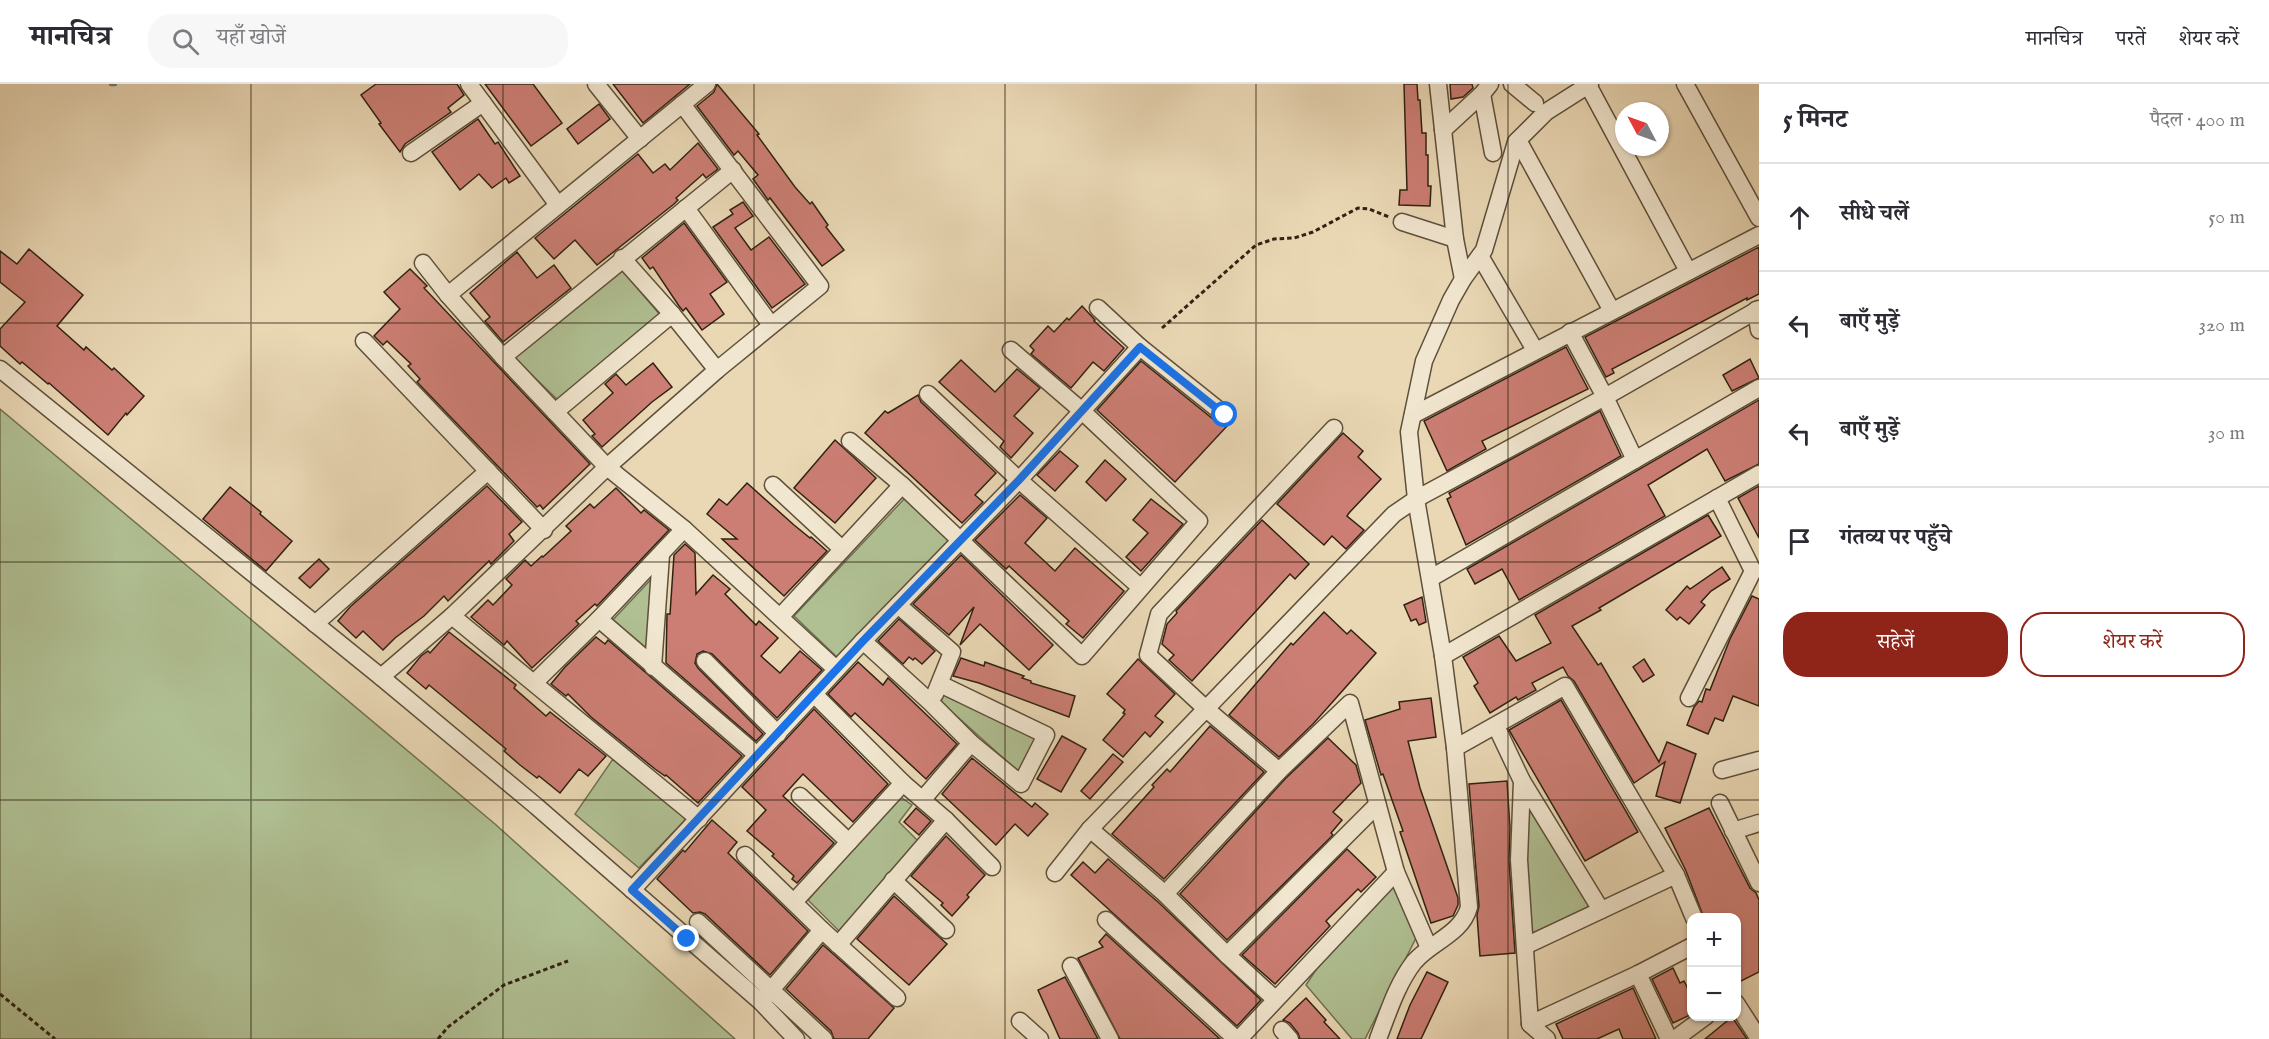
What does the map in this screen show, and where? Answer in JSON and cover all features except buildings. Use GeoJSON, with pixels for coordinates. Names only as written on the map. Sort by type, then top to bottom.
{"type":"FeatureCollection","features":[{"type":"Feature","properties":{"kind":"street"},"geometry":{"type":"LineString","coordinates":[[469,84],[558,205]]}},
{"type":"Feature","properties":{"kind":"street"},"geometry":{"type":"LineString","coordinates":[[596,84],[640,139]]}},
{"type":"Feature","properties":{"kind":"street"},"geometry":{"type":"LineString","coordinates":[[448,296],[707,84]]}},
{"type":"Feature","properties":{"kind":"street"},"geometry":{"type":"LineString","coordinates":[[1438,84],[1455,239],[1463,279]]}},
{"type":"Feature","properties":{"kind":"street"},"geometry":{"type":"LineString","coordinates":[[1512,84],[1535,103]]}},
{"type":"Feature","properties":{"kind":"street"},"geometry":{"type":"LineString","coordinates":[[1685,84],[1759,218]]}},
{"type":"Feature","properties":{"kind":"street"},"geometry":{"type":"LineString","coordinates":[[1378,1039],[1404,978],[1414,962],[1460,926],[1466,918],[1469,907],[1455,748],[1431,578],[1416,499],[1409,432],[1424,361],[1450,300],[1484,250],[1518,140],[1546,112],[1589,85],[1688,271]]}},
{"type":"Feature","properties":{"kind":"street"},"geometry":{"type":"LineString","coordinates":[[1443,130],[1486,89]]}},
{"type":"Feature","properties":{"kind":"street"},"geometry":{"type":"LineString","coordinates":[[1486,89],[1493,153]]}},
{"type":"Feature","properties":{"kind":"street"},"geometry":{"type":"LineString","coordinates":[[411,153],[483,103]]}},
{"type":"Feature","properties":{"kind":"street"},"geometry":{"type":"LineString","coordinates":[[381,677],[452,616],[607,467],[717,370],[820,286],[682,104]]}},
{"type":"Feature","properties":{"kind":"street"},"geometry":{"type":"LineString","coordinates":[[1518,140],[1612,310]]}},
{"type":"Feature","properties":{"kind":"street"},"geometry":{"type":"LineString","coordinates":[[503,357],[733,170]]}},
{"type":"Feature","properties":{"kind":"street"},"geometry":{"type":"LineString","coordinates":[[686,208],[771,326]]}},
{"type":"Feature","properties":{"kind":"street"},"geometry":{"type":"LineString","coordinates":[[1402,222],[1455,239]]}},
{"type":"Feature","properties":{"kind":"street"},"geometry":{"type":"LineString","coordinates":[[1413,415],[1759,235]]}},
{"type":"Feature","properties":{"kind":"street"},"geometry":{"type":"LineString","coordinates":[[1479,256],[1536,350]]}},
{"type":"Feature","properties":{"kind":"street"},"geometry":{"type":"LineString","coordinates":[[622,258],[672,314],[717,370]]}},
{"type":"Feature","properties":{"kind":"street"},"geometry":{"type":"LineString","coordinates":[[423,263],[448,296],[503,357],[607,467],[684,529],[836,669]]}},
{"type":"Feature","properties":{"kind":"street"},"geometry":{"type":"LineString","coordinates":[[1098,308],[1140,347],[1225,415]]}},
{"type":"Feature","properties":{"kind":"street"},"geometry":{"type":"LineString","coordinates":[[1055,873],[1090,829],[1394,514],[1416,499],[1605,397],[1757,310],[1759,330]]}},
{"type":"Feature","properties":{"kind":"street"},"geometry":{"type":"LineString","coordinates":[[555,412],[672,314]]}},
{"type":"Feature","properties":{"kind":"street"},"geometry":{"type":"LineString","coordinates":[[1570,332],[1635,460]]}},
{"type":"Feature","properties":{"kind":"street"},"geometry":{"type":"LineString","coordinates":[[364,341],[544,530]]}},
{"type":"Feature","properties":{"kind":"street"},"geometry":{"type":"LineString","coordinates":[[632,890],[836,669],[1019,480],[1140,347]]}},
{"type":"Feature","properties":{"kind":"street"},"geometry":{"type":"LineString","coordinates":[[850,441],[962,540],[1082,656],[1199,521],[1082,411],[1011,350]]}},
{"type":"Feature","properties":{"kind":"street"},"geometry":{"type":"LineString","coordinates":[[0,369],[381,677],[536,806],[632,890],[824,1039]]}},
{"type":"Feature","properties":{"kind":"street"},"geometry":{"type":"LineString","coordinates":[[1431,578],[1759,388]]}},
{"type":"Feature","properties":{"kind":"street"},"geometry":{"type":"LineString","coordinates":[[928,394],[1019,480],[1140,587]]}},
{"type":"Feature","properties":{"kind":"street"},"geometry":{"type":"LineString","coordinates":[[1279,771],[1205,708],[1148,655],[1159,614],[1334,429]]}},
{"type":"Feature","properties":{"kind":"street"},"geometry":{"type":"LineString","coordinates":[[315,624],[488,471]]}},
{"type":"Feature","properties":{"kind":"street"},"geometry":{"type":"LineString","coordinates":[[1443,656],[1759,474]]}},
{"type":"Feature","properties":{"kind":"street"},"geometry":{"type":"LineString","coordinates":[[773,485],[842,549]]}},
{"type":"Feature","properties":{"kind":"street"},"geometry":{"type":"LineString","coordinates":[[780,617],[902,485]]}},
{"type":"Feature","properties":{"kind":"street"},"geometry":{"type":"LineString","coordinates":[[1689,698],[1756,572],[1717,498]]}},
{"type":"Feature","properties":{"kind":"street"},"geometry":{"type":"LineString","coordinates":[[534,683],[599,619],[684,529]]}},
{"type":"Feature","properties":{"kind":"street"},"geometry":{"type":"LineString","coordinates":[[653,667],[661,555]]}},
{"type":"Feature","properties":{"kind":"street"},"geometry":{"type":"LineString","coordinates":[[898,605],[952,652],[931,703]]}},
{"type":"Feature","properties":{"kind":"street"},"geometry":{"type":"LineString","coordinates":[[452,616],[699,819]]}},
{"type":"Feature","properties":{"kind":"street"},"geometry":{"type":"LineString","coordinates":[[599,619],[757,755]]}},
{"type":"Feature","properties":{"kind":"street"},"geometry":{"type":"LineString","coordinates":[[863,641],[971,743],[1021,784],[1046,735],[940,684]]}},
{"type":"Feature","properties":{"kind":"street"},"geometry":{"type":"LineString","coordinates":[[705,662],[777,734]]}},
{"type":"Feature","properties":{"kind":"street"},"geometry":{"type":"LineString","coordinates":[[1455,748],[1565,686],[1676,875],[1692,913]]}},
{"type":"Feature","properties":{"kind":"street"},"geometry":{"type":"LineString","coordinates":[[814,694],[992,867]]}},
{"type":"Feature","properties":{"kind":"street"},"geometry":{"type":"LineString","coordinates":[[1165,894],[1279,771],[1350,703],[1396,873],[1429,948]]}},
{"type":"Feature","properties":{"kind":"street"},"geometry":{"type":"LineString","coordinates":[[1496,726],[1522,781],[1601,910]]}},
{"type":"Feature","properties":{"kind":"street"},"geometry":{"type":"LineString","coordinates":[[923,799],[971,743]]}},
{"type":"Feature","properties":{"kind":"street"},"geometry":{"type":"LineString","coordinates":[[1722,770],[1758,759]]}},
{"type":"Feature","properties":{"kind":"street"},"geometry":{"type":"LineString","coordinates":[[1522,781],[1519,860],[1530,1024],[1547,1039]]}},
{"type":"Feature","properties":{"kind":"street"},"geometry":{"type":"LineString","coordinates":[[794,903],[903,783]]}},
{"type":"Feature","properties":{"kind":"street"},"geometry":{"type":"LineString","coordinates":[[800,796],[849,842]]}},
{"type":"Feature","properties":{"kind":"street"},"geometry":{"type":"LineString","coordinates":[[1720,803],[1759,883]]}},
{"type":"Feature","properties":{"kind":"street"},"geometry":{"type":"LineString","coordinates":[[1227,956],[1377,805]]}},
{"type":"Feature","properties":{"kind":"street"},"geometry":{"type":"LineString","coordinates":[[838,945],[946,820]]}},
{"type":"Feature","properties":{"kind":"street"},"geometry":{"type":"LineString","coordinates":[[1733,831],[1759,823]]}},
{"type":"Feature","properties":{"kind":"street"},"geometry":{"type":"LineString","coordinates":[[1090,829],[1165,894],[1227,956],[1275,999]]}},
{"type":"Feature","properties":{"kind":"street"},"geometry":{"type":"LineString","coordinates":[[745,855],[822,930],[897,998]]}},
{"type":"Feature","properties":{"kind":"street"},"geometry":{"type":"LineString","coordinates":[[1106,920],[1238,1039],[1396,873]]}},
{"type":"Feature","properties":{"kind":"street"},"geometry":{"type":"LineString","coordinates":[[1526,946],[1676,875]]}},
{"type":"Feature","properties":{"kind":"street"},"geometry":{"type":"LineString","coordinates":[[893,880],[946,930]]}},
{"type":"Feature","properties":{"kind":"street"},"geometry":{"type":"LineString","coordinates":[[698,922],[766,996],[796,1039]]}},
{"type":"Feature","properties":{"kind":"street"},"geometry":{"type":"LineString","coordinates":[[766,996],[822,930]]}},
{"type":"Feature","properties":{"kind":"street"},"geometry":{"type":"LineString","coordinates":[[1530,1024],[1687,949]]}},
{"type":"Feature","properties":{"kind":"street"},"geometry":{"type":"LineString","coordinates":[[1071,966],[1110,1039]]}},
{"type":"Feature","properties":{"kind":"street"},"geometry":{"type":"LineString","coordinates":[[1638,974],[1669,1039]]}},
{"type":"Feature","properties":{"kind":"street"},"geometry":{"type":"LineString","coordinates":[[1741,1010],[1759,1039]]}},
{"type":"Feature","properties":{"kind":"street"},"geometry":{"type":"LineString","coordinates":[[1020,1021],[1040,1039]]}},
{"type":"Feature","properties":{"kind":"street"},"geometry":{"type":"LineString","coordinates":[[1675,1039],[1700,1021]]}},
{"type":"Feature","properties":{"kind":"path"},"geometry":{"type":"LineString","coordinates":[[1162,328],[1256,245],[1274,239],[1294,238],[1313,232],[1358,207],[1370,208],[1402,222]]}},
{"type":"Feature","properties":{"kind":"path"},"geometry":{"type":"LineString","coordinates":[[438,1039],[448,1027],[504,985],[568,961]]}},
{"type":"Feature","properties":{"kind":"path"},"geometry":{"type":"LineString","coordinates":[[0,994],[55,1039]]}},
{"type":"Feature","properties":{"kind":"green space"},"geometry":{"type":"Polygon","coordinates":[[[621,269],[661,316],[559,401],[513,357],[621,269]]]}},
{"type":"Feature","properties":{"kind":"green space"},"geometry":{"type":"Polygon","coordinates":[[[0,409],[495,824],[735,1039],[0,1039],[0,409]]]}},
{"type":"Feature","properties":{"kind":"green space"},"geometry":{"type":"Polygon","coordinates":[[[905,498],[951,541],[837,657],[794,616],[905,498]]]}},
{"type":"Feature","properties":{"kind":"green space"},"geometry":{"type":"Polygon","coordinates":[[[658,572],[649,657],[610,623],[658,572]]]}},
{"type":"Feature","properties":{"kind":"green space"},"geometry":{"type":"Polygon","coordinates":[[[944,692],[1040,738],[1021,774],[941,702],[944,692]]]}},
{"type":"Feature","properties":{"kind":"green space"},"geometry":{"type":"Polygon","coordinates":[[[613,759],[686,819],[639,868],[575,814],[613,759]]]}},
{"type":"Feature","properties":{"kind":"green space"},"geometry":{"type":"Polygon","coordinates":[[[1525,790],[1592,905],[1531,935],[1524,868],[1525,790]]]}},
{"type":"Feature","properties":{"kind":"green space"},"geometry":{"type":"Polygon","coordinates":[[[899,796],[912,805],[899,822],[919,842],[841,933],[808,900],[899,796]]]}},
{"type":"Feature","properties":{"kind":"green space"},"geometry":{"type":"Polygon","coordinates":[[[1394,886],[1417,936],[1365,1039],[1352,1039],[1306,985],[1323,959],[1394,886]]]}},
{"type":"Feature","properties":{"kind":"route"},"geometry":{"type":"LineString","coordinates":[[687,939],[632,890],[863,641],[1019,480],[1140,347],[1225,415]]}}]}
